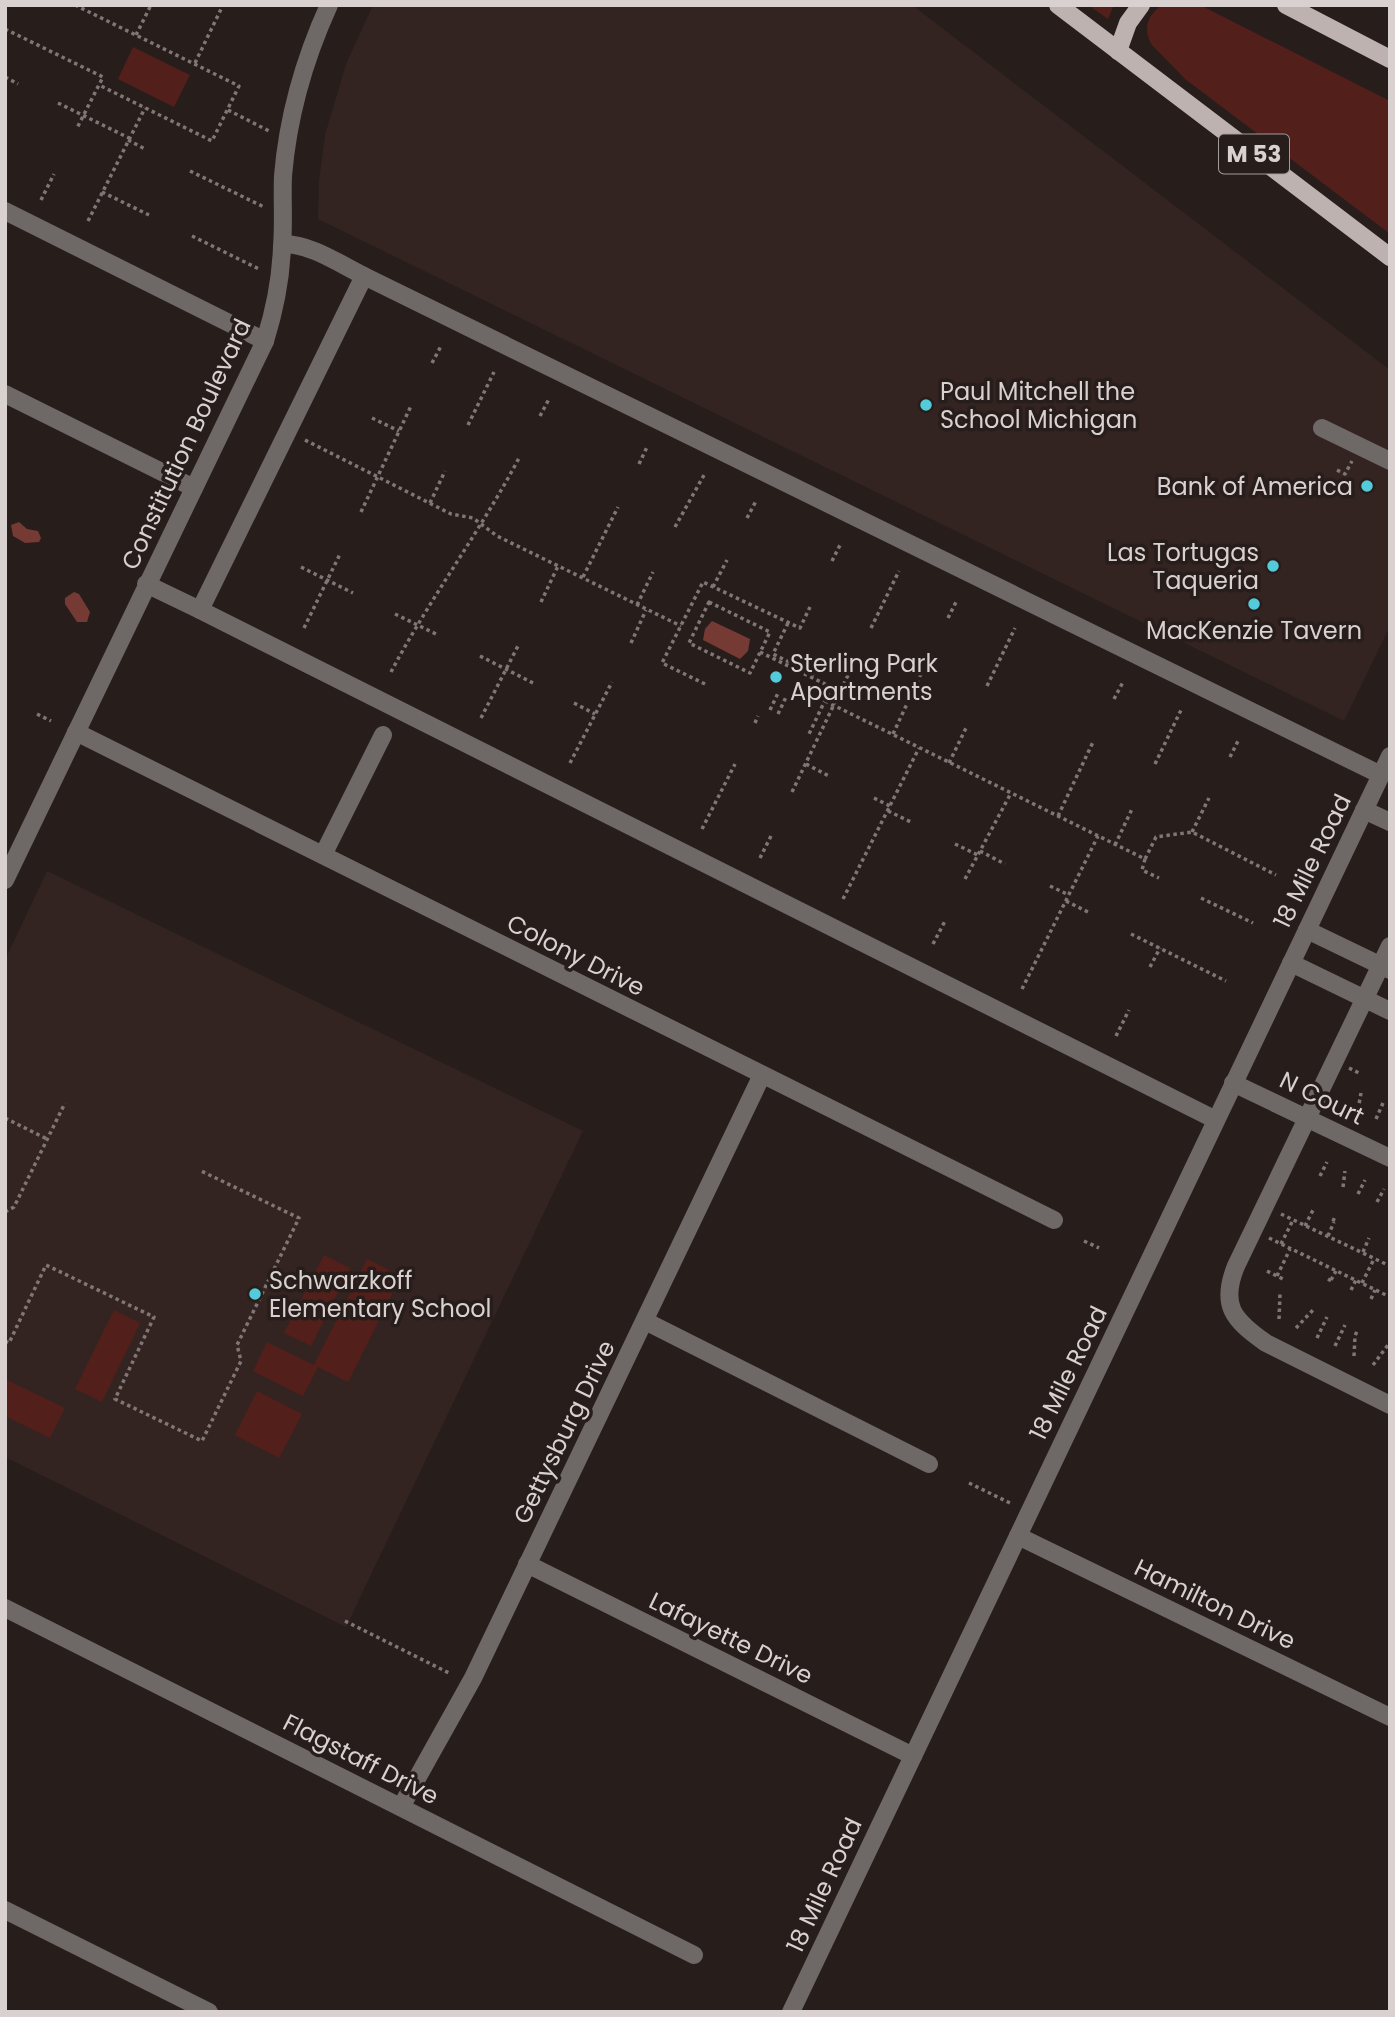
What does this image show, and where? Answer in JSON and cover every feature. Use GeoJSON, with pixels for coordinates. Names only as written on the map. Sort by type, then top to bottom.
{"type":"FeatureCollection","features":[{"type":"Feature","properties":{"kind":"main road","name":"M 53"},"geometry":{"type":"LineString","coordinates":[[1058,5],[1390,257]]}},
{"type":"Feature","properties":{"kind":"main road"},"geometry":{"type":"LineString","coordinates":[[1118,51],[1128,23],[1141,5]]}},
{"type":"Feature","properties":{"kind":"main road"},"geometry":{"type":"LineString","coordinates":[[1286,5],[1390,59]]}},
{"type":"Feature","properties":{"kind":"street","name":"Constitution Boulevard"},"geometry":{"type":"LineString","coordinates":[[5,880],[265,341],[278,295],[283,178],[295,97],[329,5]]}},
{"type":"Feature","properties":{"kind":"street"},"geometry":{"type":"LineString","coordinates":[[5,211],[265,341]]}},
{"type":"Feature","properties":{"kind":"street"},"geometry":{"type":"LineString","coordinates":[[282,244],[294,244],[310,249],[1381,775]]}},
{"type":"Feature","properties":{"kind":"street"},"geometry":{"type":"LineString","coordinates":[[200,610],[363,276]]}},
{"type":"Feature","properties":{"kind":"street"},"geometry":{"type":"LineString","coordinates":[[5,394],[194,488]]}},
{"type":"Feature","properties":{"kind":"street"},"geometry":{"type":"LineString","coordinates":[[1322,428],[1390,461]]}},
{"type":"Feature","properties":{"kind":"street"},"geometry":{"type":"LineString","coordinates":[[146,584],[1216,1120]]}},
{"type":"Feature","properties":{"kind":"street","name":"Colony Drive"},"geometry":{"type":"LineString","coordinates":[[76,732],[1054,1220]]}},
{"type":"Feature","properties":{"kind":"street"},"geometry":{"type":"LineString","coordinates":[[323,855],[383,735]]}},
{"type":"Feature","properties":{"kind":"street","name":"18 Mile Road"},"geometry":{"type":"LineString","coordinates":[[791,2012],[1390,756]]}},
{"type":"Feature","properties":{"kind":"street"},"geometry":{"type":"LineString","coordinates":[[1364,810],[1390,822]]}},
{"type":"Feature","properties":{"kind":"street"},"geometry":{"type":"LineString","coordinates":[[1307,930],[1385,968]]}},
{"type":"Feature","properties":{"kind":"street"},"geometry":{"type":"LineString","coordinates":[[1390,946],[1385,968],[1364,998],[1236,1266],[1230,1282],[1229,1301],[1240,1322],[1266,1343],[1390,1405]]}},
{"type":"Feature","properties":{"kind":"street"},"geometry":{"type":"LineString","coordinates":[[1291,962],[1390,1011]]}},
{"type":"Feature","properties":{"kind":"street","name":"Gettysburg Drive"},"geometry":{"type":"LineString","coordinates":[[401,1807],[462,1699],[762,1076]]}},
{"type":"Feature","properties":{"kind":"street","name":"N Court"},"geometry":{"type":"LineString","coordinates":[[1233,1083],[1390,1158]]}},
{"type":"Feature","properties":{"kind":"street"},"geometry":{"type":"LineString","coordinates":[[645,1321],[929,1464]]}},
{"type":"Feature","properties":{"kind":"street","name":"Hamilton Drive"},"geometry":{"type":"LineString","coordinates":[[1018,1535],[1390,1717]]}},
{"type":"Feature","properties":{"kind":"street","name":"Lafayette Drive"},"geometry":{"type":"LineString","coordinates":[[527,1564],[913,1756]]}},
{"type":"Feature","properties":{"kind":"street","name":"Flagstaff Drive"},"geometry":{"type":"LineString","coordinates":[[5,1608],[694,1955]]}},
{"type":"Feature","properties":{"kind":"street"},"geometry":{"type":"LineString","coordinates":[[5,1910],[209,2012]]}},
{"type":"Feature","properties":{"kind":"path"},"geometry":{"type":"LineString","coordinates":[[136,36],[151,5]]}},
{"type":"Feature","properties":{"kind":"path"},"geometry":{"type":"LineString","coordinates":[[194,64],[223,5]]}},
{"type":"Feature","properties":{"kind":"path"},"geometry":{"type":"LineString","coordinates":[[78,6],[239,86],[212,141],[99,85]]}},
{"type":"Feature","properties":{"kind":"path"},"geometry":{"type":"LineString","coordinates":[[5,29],[103,77],[78,128]]}},
{"type":"Feature","properties":{"kind":"path"},"geometry":{"type":"LineString","coordinates":[[5,77],[18,84]]}},
{"type":"Feature","properties":{"kind":"path"},"geometry":{"type":"LineString","coordinates":[[58,103],[145,149]]}},
{"type":"Feature","properties":{"kind":"path"},"geometry":{"type":"LineString","coordinates":[[88,221],[145,108]]}},
{"type":"Feature","properties":{"kind":"path"},"geometry":{"type":"LineString","coordinates":[[228,110],[276,135]]}},
{"type":"Feature","properties":{"kind":"path"},"geometry":{"type":"LineString","coordinates":[[190,171],[269,210]]}},
{"type":"Feature","properties":{"kind":"path"},"geometry":{"type":"LineString","coordinates":[[41,200],[54,174]]}},
{"type":"Feature","properties":{"kind":"path"},"geometry":{"type":"LineString","coordinates":[[102,192],[149,215]]}},
{"type":"Feature","properties":{"kind":"path"},"geometry":{"type":"LineString","coordinates":[[192,236],[267,272]]}},
{"type":"Feature","properties":{"kind":"path"},"geometry":{"type":"LineString","coordinates":[[432,363],[441,346]]}},
{"type":"Feature","properties":{"kind":"path"},"geometry":{"type":"LineString","coordinates":[[468,425],[494,372]]}},
{"type":"Feature","properties":{"kind":"path"},"geometry":{"type":"LineString","coordinates":[[540,416],[549,399]]}},
{"type":"Feature","properties":{"kind":"path"},"geometry":{"type":"LineString","coordinates":[[361,512],[411,406]]}},
{"type":"Feature","properties":{"kind":"path"},"geometry":{"type":"LineString","coordinates":[[372,418],[399,431]]}},
{"type":"Feature","properties":{"kind":"path"},"geometry":{"type":"LineString","coordinates":[[297,436],[451,513],[473,517],[497,536],[681,626]]}},
{"type":"Feature","properties":{"kind":"path"},"geometry":{"type":"LineString","coordinates":[[639,464],[648,447]]}},
{"type":"Feature","properties":{"kind":"path"},"geometry":{"type":"LineString","coordinates":[[391,672],[416,624],[482,524],[519,458]]}},
{"type":"Feature","properties":{"kind":"path"},"geometry":{"type":"LineString","coordinates":[[1337,470],[1345,474],[1353,459]]}},
{"type":"Feature","properties":{"kind":"path"},"geometry":{"type":"LineString","coordinates":[[430,503],[445,471]]}},
{"type":"Feature","properties":{"kind":"path"},"geometry":{"type":"LineString","coordinates":[[676,527],[704,475]]}},
{"type":"Feature","properties":{"kind":"path"},"geometry":{"type":"LineString","coordinates":[[747,518],[756,501]]}},
{"type":"Feature","properties":{"kind":"path"},"geometry":{"type":"LineString","coordinates":[[583,578],[618,507]]}},
{"type":"Feature","properties":{"kind":"path"},"geometry":{"type":"LineString","coordinates":[[832,561],[841,543]]}},
{"type":"Feature","properties":{"kind":"path"},"geometry":{"type":"LineString","coordinates":[[304,628],[340,554]]}},
{"type":"Feature","properties":{"kind":"path"},"geometry":{"type":"LineString","coordinates":[[713,587],[727,559]]}},
{"type":"Feature","properties":{"kind":"path"},"geometry":{"type":"LineString","coordinates":[[541,601],[558,566]]}},
{"type":"Feature","properties":{"kind":"path"},"geometry":{"type":"LineString","coordinates":[[301,567],[353,593]]}},
{"type":"Feature","properties":{"kind":"path"},"geometry":{"type":"LineString","coordinates":[[871,628],[899,571]]}},
{"type":"Feature","properties":{"kind":"path"},"geometry":{"type":"LineString","coordinates":[[638,605],[653,572]]}},
{"type":"Feature","properties":{"kind":"path"},"geometry":{"type":"LineString","coordinates":[[705,684],[662,663],[703,582],[800,628],[810,607]]}},
{"type":"Feature","properties":{"kind":"path"},"geometry":{"type":"LineString","coordinates":[[948,618],[957,600]]}},
{"type":"Feature","properties":{"kind":"path"},"geometry":{"type":"LineString","coordinates":[[709,602],[770,632],[760,652],[750,673],[689,643],[709,602]]}},
{"type":"Feature","properties":{"kind":"path"},"geometry":{"type":"LineString","coordinates":[[631,643],[647,609]]}},
{"type":"Feature","properties":{"kind":"path"},"geometry":{"type":"LineString","coordinates":[[395,614],[438,635]]}},
{"type":"Feature","properties":{"kind":"path"},"geometry":{"type":"LineString","coordinates":[[788,623],[773,654],[813,674],[811,677]]}},
{"type":"Feature","properties":{"kind":"path"},"geometry":{"type":"LineString","coordinates":[[987,687],[1015,628]]}},
{"type":"Feature","properties":{"kind":"path"},"geometry":{"type":"LineString","coordinates":[[481,718],[519,644]]}},
{"type":"Feature","properties":{"kind":"path"},"geometry":{"type":"LineString","coordinates":[[760,652],[829,686],[830,690],[809,734]]}},
{"type":"Feature","properties":{"kind":"path"},"geometry":{"type":"LineString","coordinates":[[480,656],[533,683]]}},
{"type":"Feature","properties":{"kind":"path"},"geometry":{"type":"LineString","coordinates":[[892,735],[926,663]]}},
{"type":"Feature","properties":{"kind":"path"},"geometry":{"type":"LineString","coordinates":[[792,792],[850,671]]}},
{"type":"Feature","properties":{"kind":"path"},"geometry":{"type":"LineString","coordinates":[[570,763],[612,682]]}},
{"type":"Feature","properties":{"kind":"path"},"geometry":{"type":"LineString","coordinates":[[1114,699],[1123,682]]}},
{"type":"Feature","properties":{"kind":"path"},"geometry":{"type":"LineString","coordinates":[[770,710],[779,691],[787,695],[778,714]]}},
{"type":"Feature","properties":{"kind":"path"},"geometry":{"type":"LineString","coordinates":[[825,701],[1145,859]]}},
{"type":"Feature","properties":{"kind":"path"},"geometry":{"type":"LineString","coordinates":[[574,703],[595,714]]}},
{"type":"Feature","properties":{"kind":"path"},"geometry":{"type":"LineString","coordinates":[[1154,764],[1181,710]]}},
{"type":"Feature","properties":{"kind":"path"},"geometry":{"type":"LineString","coordinates":[[37,715],[51,721]]}},
{"type":"Feature","properties":{"kind":"path"},"geometry":{"type":"LineString","coordinates":[[755,723],[758,716]]}},
{"type":"Feature","properties":{"kind":"path"},"geometry":{"type":"LineString","coordinates":[[949,763],[966,728]]}},
{"type":"Feature","properties":{"kind":"path"},"geometry":{"type":"LineString","coordinates":[[1230,757],[1239,739]]}},
{"type":"Feature","properties":{"kind":"path"},"geometry":{"type":"LineString","coordinates":[[1058,816],[1093,742]]}},
{"type":"Feature","properties":{"kind":"path"},"geometry":{"type":"LineString","coordinates":[[843,899],[919,748]]}},
{"type":"Feature","properties":{"kind":"path"},"geometry":{"type":"LineString","coordinates":[[702,829],[734,764]]}},
{"type":"Feature","properties":{"kind":"path"},"geometry":{"type":"LineString","coordinates":[[806,764],[829,776]]}},
{"type":"Feature","properties":{"kind":"path"},"geometry":{"type":"LineString","coordinates":[[965,879],[1012,793]]}},
{"type":"Feature","properties":{"kind":"path"},"geometry":{"type":"LineString","coordinates":[[874,798],[911,822]]}},
{"type":"Feature","properties":{"kind":"path"},"geometry":{"type":"LineString","coordinates":[[1192,832],[1209,798]]}},
{"type":"Feature","properties":{"kind":"path"},"geometry":{"type":"LineString","coordinates":[[1115,845],[1132,809]]}},
{"type":"Feature","properties":{"kind":"path"},"geometry":{"type":"LineString","coordinates":[[1159,878],[1142,870],[1156,837],[1192,832],[1276,875]]}},
{"type":"Feature","properties":{"kind":"path"},"geometry":{"type":"LineString","coordinates":[[760,858],[771,836]]}},
{"type":"Feature","properties":{"kind":"path"},"geometry":{"type":"LineString","coordinates":[[1022,989],[1098,836]]}},
{"type":"Feature","properties":{"kind":"path"},"geometry":{"type":"LineString","coordinates":[[955,844],[1005,864]]}},
{"type":"Feature","properties":{"kind":"path"},"geometry":{"type":"LineString","coordinates":[[1050,886],[1069,895]]}},
{"type":"Feature","properties":{"kind":"path"},"geometry":{"type":"LineString","coordinates":[[1201,898],[1253,923]]}},
{"type":"Feature","properties":{"kind":"path"},"geometry":{"type":"LineString","coordinates":[[1066,901],[1088,912]]}},
{"type":"Feature","properties":{"kind":"path"},"geometry":{"type":"LineString","coordinates":[[933,944],[945,920]]}},
{"type":"Feature","properties":{"kind":"path"},"geometry":{"type":"LineString","coordinates":[[1131,934],[1226,981]]}},
{"type":"Feature","properties":{"kind":"path"},"geometry":{"type":"LineString","coordinates":[[1150,967],[1160,948]]}},
{"type":"Feature","properties":{"kind":"path"},"geometry":{"type":"LineString","coordinates":[[1116,1036],[1129,1010]]}},
{"type":"Feature","properties":{"kind":"path"},"geometry":{"type":"LineString","coordinates":[[1357,1110],[1361,1093]]}},
{"type":"Feature","properties":{"kind":"path"},"geometry":{"type":"LineString","coordinates":[[5,1212],[14,1207],[65,1103]]}},
{"type":"Feature","properties":{"kind":"path"},"geometry":{"type":"LineString","coordinates":[[1376,1119],[1383,1103]]}},
{"type":"Feature","properties":{"kind":"path"},"geometry":{"type":"LineString","coordinates":[[5,1118],[47,1139]]}},
{"type":"Feature","properties":{"kind":"path"},"geometry":{"type":"LineString","coordinates":[[1320,1176],[1326,1162]]}},
{"type":"Feature","properties":{"kind":"path"},"geometry":{"type":"LineString","coordinates":[[5,1341],[9,1343],[46,1265],[154,1317],[115,1399],[202,1441],[241,1361],[237,1346],[299,1218],[199,1170]]}},
{"type":"Feature","properties":{"kind":"path"},"geometry":{"type":"LineString","coordinates":[[1343,1186],[1345,1171]]}},
{"type":"Feature","properties":{"kind":"path"},"geometry":{"type":"LineString","coordinates":[[1358,1194],[1365,1180]]}},
{"type":"Feature","properties":{"kind":"path"},"geometry":{"type":"LineString","coordinates":[[1377,1202],[1384,1189]]}},
{"type":"Feature","properties":{"kind":"path"},"geometry":{"type":"LineString","coordinates":[[1273,1210],[1390,1266]]}},
{"type":"Feature","properties":{"kind":"path"},"geometry":{"type":"LineString","coordinates":[[1306,1226],[1313,1210]]}},
{"type":"Feature","properties":{"kind":"path"},"geometry":{"type":"LineString","coordinates":[[1281,1244],[1293,1220]]}},
{"type":"Feature","properties":{"kind":"path"},"geometry":{"type":"LineString","coordinates":[[1328,1237],[1334,1221]]}},
{"type":"Feature","properties":{"kind":"path"},"geometry":{"type":"LineString","coordinates":[[1261,1235],[1390,1297]]}},
{"type":"Feature","properties":{"kind":"path"},"geometry":{"type":"LineString","coordinates":[[1362,1253],[1371,1238]]}},
{"type":"Feature","properties":{"kind":"path"},"geometry":{"type":"LineString","coordinates":[[1084,1241],[1099,1248]]}},
{"type":"Feature","properties":{"kind":"path"},"geometry":{"type":"LineString","coordinates":[[1277,1276],[1290,1249]]}},
{"type":"Feature","properties":{"kind":"path"},"geometry":{"type":"LineString","coordinates":[[1362,1283],[1374,1259]]}},
{"type":"Feature","properties":{"kind":"path"},"geometry":{"type":"LineString","coordinates":[[1330,1280],[1336,1270]]}},
{"type":"Feature","properties":{"kind":"path"},"geometry":{"type":"LineString","coordinates":[[1267,1271],[1283,1279]]}},
{"type":"Feature","properties":{"kind":"path"},"geometry":{"type":"LineString","coordinates":[[1351,1290],[1356,1280]]}},
{"type":"Feature","properties":{"kind":"path"},"geometry":{"type":"LineString","coordinates":[[1371,1299],[1375,1290]]}},
{"type":"Feature","properties":{"kind":"path"},"geometry":{"type":"LineString","coordinates":[[1279,1320],[1280,1294]]}},
{"type":"Feature","properties":{"kind":"path"},"geometry":{"type":"LineString","coordinates":[[1296,1328],[1313,1310]]}},
{"type":"Feature","properties":{"kind":"path"},"geometry":{"type":"LineString","coordinates":[[1317,1338],[1327,1317]]}},
{"type":"Feature","properties":{"kind":"path"},"geometry":{"type":"LineString","coordinates":[[1335,1346],[1345,1325]]}},
{"type":"Feature","properties":{"kind":"path"},"geometry":{"type":"LineString","coordinates":[[1354,1356],[1357,1331]]}},
{"type":"Feature","properties":{"kind":"path"},"geometry":{"type":"LineString","coordinates":[[1374,1365],[1388,1345]]}},
{"type":"Feature","properties":{"kind":"path"},"geometry":{"type":"LineString","coordinates":[[969,1483],[1012,1504]]}},
{"type":"Feature","properties":{"kind":"path"},"geometry":{"type":"LineString","coordinates":[[345,1621],[449,1674]]}},
{"type":"Feature","properties":{"kind":"shaded area"},"geometry":{"type":"Polygon","coordinates":[[[373,5],[912,5],[1390,370],[1390,626],[1344,721],[318,219],[319,181],[325,135],[346,64],[373,5]]]}},
{"type":"Feature","properties":{"kind":"shaded area"},"geometry":{"type":"Polygon","coordinates":[[[1088,5],[1114,5],[1108,19],[1088,5]]]}},
{"type":"Feature","properties":{"kind":"shaded area"},"geometry":{"type":"Polygon","coordinates":[[[1162,5],[1200,5],[1390,101],[1390,234],[1185,79],[1151,44],[1147,33],[1153,13],[1162,5]]]}},
{"type":"Feature","properties":{"kind":"shaded area"},"geometry":{"type":"Polygon","coordinates":[[[133,47],[190,75],[174,107],[118,79],[133,47]]]}},
{"type":"Feature","properties":{"kind":"shaded area"},"geometry":{"type":"Polygon","coordinates":[[[19,522],[27,529],[38,531],[41,538],[39,542],[25,543],[13,536],[11,525],[19,522]]]}},
{"type":"Feature","properties":{"kind":"shaded area"},"geometry":{"type":"Polygon","coordinates":[[[74,592],[79,594],[90,612],[87,622],[77,622],[65,604],[65,598],[74,592]]]}},
{"type":"Feature","properties":{"kind":"shaded area"},"geometry":{"type":"Polygon","coordinates":[[[712,621],[750,639],[748,651],[740,659],[703,640],[705,629],[712,621]]]}},
{"type":"Feature","properties":{"kind":"shaded area","name":"Schwarzkoff Elementary School"},"geometry":{"type":"Polygon","coordinates":[[[47,871],[583,1131],[346,1627],[5,1457],[5,960],[47,871]]]}},
{"type":"Feature","properties":{"kind":"shaded area"},"geometry":{"type":"Polygon","coordinates":[[[324,1255],[350,1268],[311,1346],[284,1333],[324,1255]]]}},
{"type":"Feature","properties":{"kind":"shaded area"},"geometry":{"type":"Polygon","coordinates":[[[367,1259],[401,1276],[348,1382],[318,1367],[303,1396],[253,1371],[267,1342],[314,1365],[367,1259]]]}},
{"type":"Feature","properties":{"kind":"shaded area"},"geometry":{"type":"Polygon","coordinates":[[[114,1310],[140,1323],[102,1402],[75,1389],[114,1310]]]}},
{"type":"Feature","properties":{"kind":"shaded area"},"geometry":{"type":"Polygon","coordinates":[[[5,1379],[65,1408],[50,1438],[5,1416],[5,1379]]]}},
{"type":"Feature","properties":{"kind":"shaded area"},"geometry":{"type":"Polygon","coordinates":[[[257,1391],[302,1414],[279,1458],[235,1435],[257,1391]]]}},
{"type":"Feature","properties":{"kind":"place","name":"Paul Mitchell the School Michigan"},"geometry":{"type":"Point","coordinates":[926,405]}},
{"type":"Feature","properties":{"kind":"place","name":"Bank of America"},"geometry":{"type":"Point","coordinates":[1367,486]}},
{"type":"Feature","properties":{"kind":"place","name":"Las Tortugas Taqueria"},"geometry":{"type":"Point","coordinates":[1273,566]}},
{"type":"Feature","properties":{"kind":"place","name":"MacKenzie Tavern"},"geometry":{"type":"Point","coordinates":[1254,604]}},
{"type":"Feature","properties":{"kind":"place","name":"Sterling Park Apartments"},"geometry":{"type":"Point","coordinates":[776,677]}},
{"type":"Feature","properties":{"kind":"place","name":"Schwarzkoff Elementary School"},"geometry":{"type":"Point","coordinates":[255,1294]}}]}
